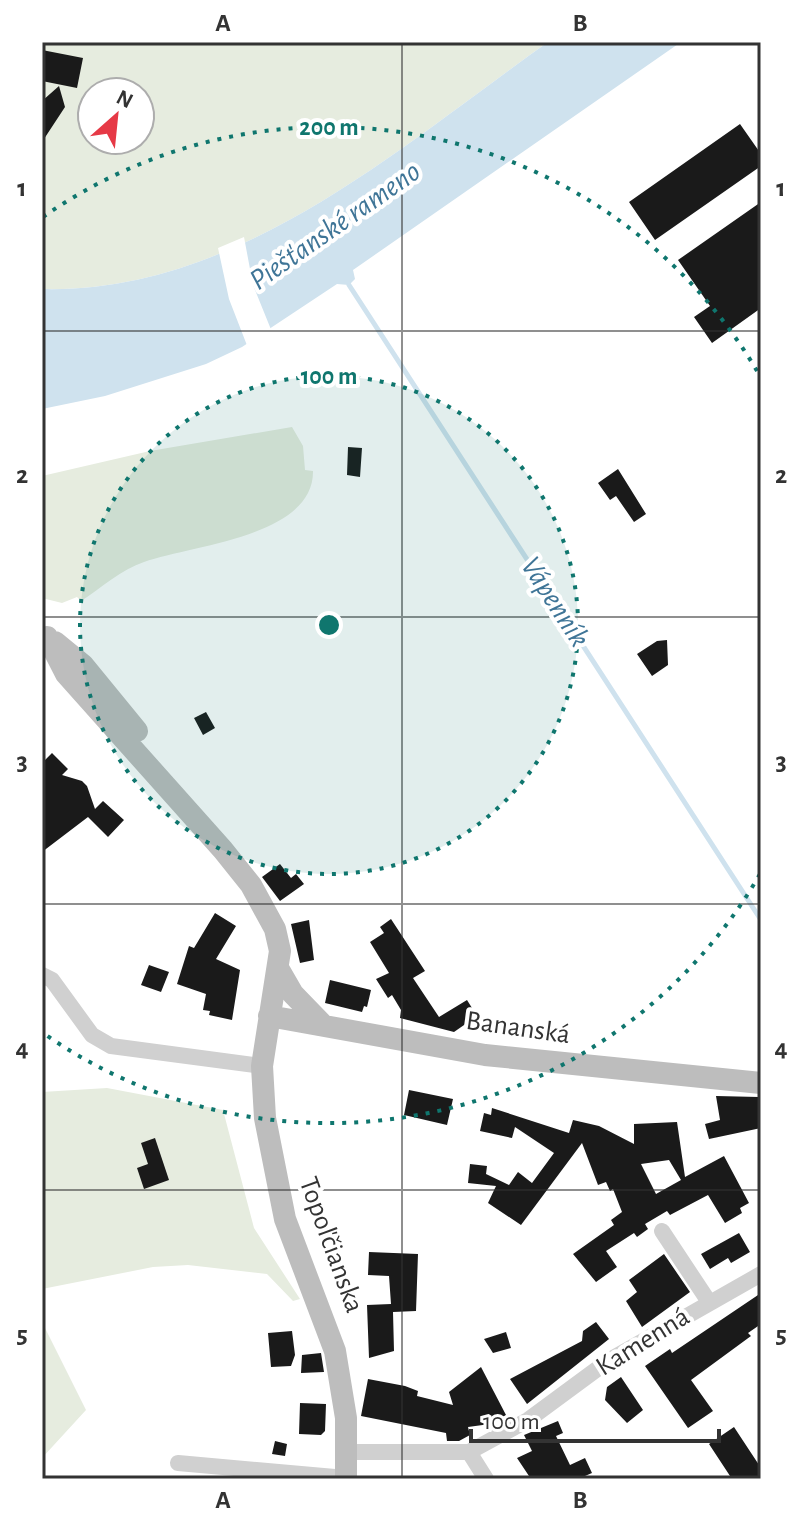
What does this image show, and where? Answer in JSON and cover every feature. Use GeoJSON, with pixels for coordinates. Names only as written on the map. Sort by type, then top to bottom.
{"type":"FeatureCollection","features":[{"type":"Feature","properties":{"kind":"main road","name":"Topoľčianska"},"geometry":{"type":"LineString","coordinates":[[45,634],[83,665],[161,761],[196,818],[262,902],[275,929],[280,951],[262,1066],[265,1118],[275,1182],[285,1219],[335,1351],[348,1452],[346,1478]]}},
{"type":"Feature","properties":{"kind":"main road"},"geometry":{"type":"LineString","coordinates":[[278,968],[293,994],[323,1025]]}},
{"type":"Feature","properties":{"kind":"main road","name":"Bananská"},"geometry":{"type":"LineString","coordinates":[[269,1016],[485,1055],[761,1083]]}},
{"type":"Feature","properties":{"kind":"street"},"geometry":{"type":"LineString","coordinates":[[42,975],[52,980],[92,1035],[111,1046],[262,1066]]}},
{"type":"Feature","properties":{"kind":"street"},"geometry":{"type":"LineString","coordinates":[[662,1231],[709,1302]]}},
{"type":"Feature","properties":{"kind":"street","name":"Kamenná"},"geometry":{"type":"LineString","coordinates":[[348,1452],[469,1452],[528,1420],[608,1361],[761,1274]]}},
{"type":"Feature","properties":{"kind":"street"},"geometry":{"type":"LineString","coordinates":[[469,1452],[486,1479]]}},
{"type":"Feature","properties":{"kind":"street"},"geometry":{"type":"LineString","coordinates":[[178,1463],[346,1478]]}},
{"type":"Feature","properties":{"kind":"shaded area"},"geometry":{"type":"Polygon","coordinates":[[[42,42],[548,42],[373,168],[312,207],[248,241],[182,267],[114,284],[42,289],[42,42]]]}},
{"type":"Feature","properties":{"kind":"shaded area"},"geometry":{"type":"Polygon","coordinates":[[[292,427],[303,446],[305,470],[313,471],[308,493],[294,511],[246,535],[136,565],[81,601],[77,597],[62,603],[42,598],[42,476],[150,451],[292,427]]]}},
{"type":"Feature","properties":{"kind":"shaded area"},"geometry":{"type":"Polygon","coordinates":[[[107,1088],[223,1110],[254,1228],[300,1299],[293,1301],[267,1274],[188,1265],[153,1267],[42,1289],[42,1092],[107,1088]]]}},
{"type":"Feature","properties":{"kind":"shaded area"},"geometry":{"type":"Polygon","coordinates":[[[42,1322],[86,1410],[42,1458],[42,1322]]]}},
{"type":"Feature","properties":{"kind":"water","name":"Piešťanské rameno"},"geometry":{"type":"Polygon","coordinates":[[[548,42],[681,42],[353,270],[355,279],[349,285],[337,284],[242,347],[206,364],[105,396],[42,409],[42,289],[114,284],[182,267],[248,241],[312,207],[373,168],[548,42]]]}},
{"type":"Feature","properties":{"kind":"pier"},"geometry":{"type":"Polygon","coordinates":[[[244,237],[253,285],[272,332],[248,348],[229,299],[218,248],[244,237]]]}},
{"type":"Feature","properties":{"kind":"building"},"geometry":{"type":"Polygon","coordinates":[[[42,50],[83,58],[79,76],[76,76],[76,88],[42,81],[42,50]]]}},
{"type":"Feature","properties":{"kind":"building"},"geometry":{"type":"Polygon","coordinates":[[[59,86],[65,107],[42,142],[42,101],[59,86]]]}},
{"type":"Feature","properties":{"kind":"building"},"geometry":{"type":"Polygon","coordinates":[[[740,124],[761,154],[761,166],[655,240],[629,202],[740,124]]]}},
{"type":"Feature","properties":{"kind":"building"},"geometry":{"type":"Polygon","coordinates":[[[761,202],[761,308],[712,343],[694,317],[710,306],[678,260],[761,202]]]}},
{"type":"Feature","properties":{"kind":"building"},"geometry":{"type":"Polygon","coordinates":[[[348,447],[362,448],[360,477],[347,475],[348,447]]]}},
{"type":"Feature","properties":{"kind":"building"},"geometry":{"type":"Polygon","coordinates":[[[618,469],[646,514],[634,522],[616,496],[610,500],[598,483],[618,469]]]}},
{"type":"Feature","properties":{"kind":"building"},"geometry":{"type":"Polygon","coordinates":[[[667,640],[668,665],[652,676],[637,654],[657,641],[667,640]]]}},
{"type":"Feature","properties":{"kind":"building"},"geometry":{"type":"Polygon","coordinates":[[[206,712],[215,728],[203,735],[194,718],[206,712]]]}},
{"type":"Feature","properties":{"kind":"building"},"geometry":{"type":"Polygon","coordinates":[[[52,753],[68,769],[62,775],[82,781],[87,786],[95,809],[103,801],[124,820],[108,837],[88,817],[42,852],[42,763],[52,753]]]}},
{"type":"Feature","properties":{"kind":"building"},"geometry":{"type":"Polygon","coordinates":[[[280,864],[291,878],[296,874],[304,884],[280,901],[262,877],[280,864]]]}},
{"type":"Feature","properties":{"kind":"building"},"geometry":{"type":"Polygon","coordinates":[[[215,913],[236,926],[216,959],[240,970],[232,1020],[209,1015],[210,1011],[203,1010],[206,994],[177,984],[189,946],[194,948],[215,913]]]}},
{"type":"Feature","properties":{"kind":"building"},"geometry":{"type":"Polygon","coordinates":[[[391,919],[425,971],[413,978],[439,1017],[467,1000],[477,1016],[454,1032],[400,1018],[401,1010],[392,995],[388,998],[376,979],[389,973],[370,942],[384,933],[380,927],[391,919]]]}},
{"type":"Feature","properties":{"kind":"building"},"geometry":{"type":"Polygon","coordinates":[[[309,920],[314,960],[300,963],[291,924],[309,920]]]}},
{"type":"Feature","properties":{"kind":"building"},"geometry":{"type":"Polygon","coordinates":[[[149,965],[169,972],[161,992],[141,985],[149,965]]]}},
{"type":"Feature","properties":{"kind":"building"},"geometry":{"type":"Polygon","coordinates":[[[330,980],[371,990],[367,1007],[364,1006],[362,1012],[325,1003],[330,980]]]}},
{"type":"Feature","properties":{"kind":"building"},"geometry":{"type":"Polygon","coordinates":[[[409,1090],[453,1099],[447,1125],[404,1115],[409,1090]]]}},
{"type":"Feature","properties":{"kind":"building"},"geometry":{"type":"Polygon","coordinates":[[[716,1096],[759,1097],[761,1128],[709,1139],[705,1124],[720,1120],[716,1096]]]}},
{"type":"Feature","properties":{"kind":"building"},"geometry":{"type":"Polygon","coordinates":[[[492,1108],[569,1133],[573,1120],[599,1126],[634,1144],[634,1124],[677,1122],[685,1177],[724,1156],[749,1203],[740,1208],[742,1213],[725,1223],[708,1195],[670,1215],[667,1211],[645,1224],[648,1229],[637,1237],[634,1233],[606,1251],[617,1267],[596,1282],[573,1254],[614,1225],[611,1220],[622,1212],[613,1189],[610,1191],[606,1182],[598,1185],[582,1143],[521,1225],[488,1203],[496,1186],[468,1183],[470,1164],[487,1166],[486,1174],[509,1185],[518,1172],[532,1183],[554,1153],[515,1127],[512,1138],[480,1131],[484,1113],[491,1115],[492,1108]],[[669,1160],[641,1164],[656,1194],[681,1180],[669,1160]]]}},
{"type":"Feature","properties":{"kind":"building"},"geometry":{"type":"Polygon","coordinates":[[[155,1138],[169,1180],[144,1189],[137,1168],[148,1164],[141,1143],[155,1138]]]}},
{"type":"Feature","properties":{"kind":"building"},"geometry":{"type":"Polygon","coordinates":[[[739,1233],[750,1252],[731,1263],[728,1258],[710,1269],[701,1254],[739,1233]]]}},
{"type":"Feature","properties":{"kind":"building"},"geometry":{"type":"Polygon","coordinates":[[[369,1252],[418,1254],[416,1311],[393,1312],[394,1351],[369,1358],[367,1305],[391,1304],[389,1276],[368,1275],[369,1252]]]}},
{"type":"Feature","properties":{"kind":"building"},"geometry":{"type":"Polygon","coordinates":[[[664,1254],[690,1292],[642,1327],[626,1301],[637,1292],[629,1280],[664,1254]]]}},
{"type":"Feature","properties":{"kind":"building"},"geometry":{"type":"Polygon","coordinates":[[[761,1293],[761,1324],[748,1333],[751,1336],[691,1380],[713,1411],[688,1428],[645,1366],[670,1349],[672,1353],[761,1293]]]}},
{"type":"Feature","properties":{"kind":"building"},"geometry":{"type":"Polygon","coordinates":[[[596,1322],[609,1339],[527,1404],[510,1379],[582,1341],[583,1331],[596,1322]]]}},
{"type":"Feature","properties":{"kind":"building"},"geometry":{"type":"Polygon","coordinates":[[[292,1331],[295,1355],[291,1366],[271,1367],[268,1333],[292,1331]]]}},
{"type":"Feature","properties":{"kind":"building"},"geometry":{"type":"Polygon","coordinates":[[[506,1332],[511,1348],[493,1353],[484,1339],[506,1332]]]}},
{"type":"Feature","properties":{"kind":"building"},"geometry":{"type":"Polygon","coordinates":[[[321,1353],[324,1372],[301,1373],[302,1355],[321,1353]]]}},
{"type":"Feature","properties":{"kind":"building"},"geometry":{"type":"Polygon","coordinates":[[[481,1367],[506,1415],[490,1424],[468,1427],[470,1435],[459,1441],[447,1441],[446,1433],[361,1416],[368,1379],[405,1386],[418,1391],[417,1396],[453,1405],[449,1392],[481,1367]]]}},
{"type":"Feature","properties":{"kind":"building"},"geometry":{"type":"Polygon","coordinates":[[[621,1377],[643,1410],[627,1423],[605,1400],[607,1387],[621,1377]]]}},
{"type":"Feature","properties":{"kind":"building"},"geometry":{"type":"Polygon","coordinates":[[[300,1403],[326,1404],[325,1431],[321,1435],[299,1434],[300,1403]]]}},
{"type":"Feature","properties":{"kind":"building"},"geometry":{"type":"Polygon","coordinates":[[[558,1421],[563,1433],[556,1436],[570,1465],[585,1458],[592,1473],[578,1479],[531,1479],[517,1458],[532,1451],[524,1435],[558,1421]]]}},
{"type":"Feature","properties":{"kind":"building"},"geometry":{"type":"Polygon","coordinates":[[[734,1427],[761,1468],[761,1479],[732,1479],[709,1444],[734,1427]]]}},
{"type":"Feature","properties":{"kind":"building"},"geometry":{"type":"Polygon","coordinates":[[[275,1441],[287,1444],[285,1456],[272,1454],[275,1441]]]}},
{"type":"Feature","properties":{"kind":"waterway","name":"Vápenník"},"geometry":{"type":"LineString","coordinates":[[349,285],[761,920]]}}]}
